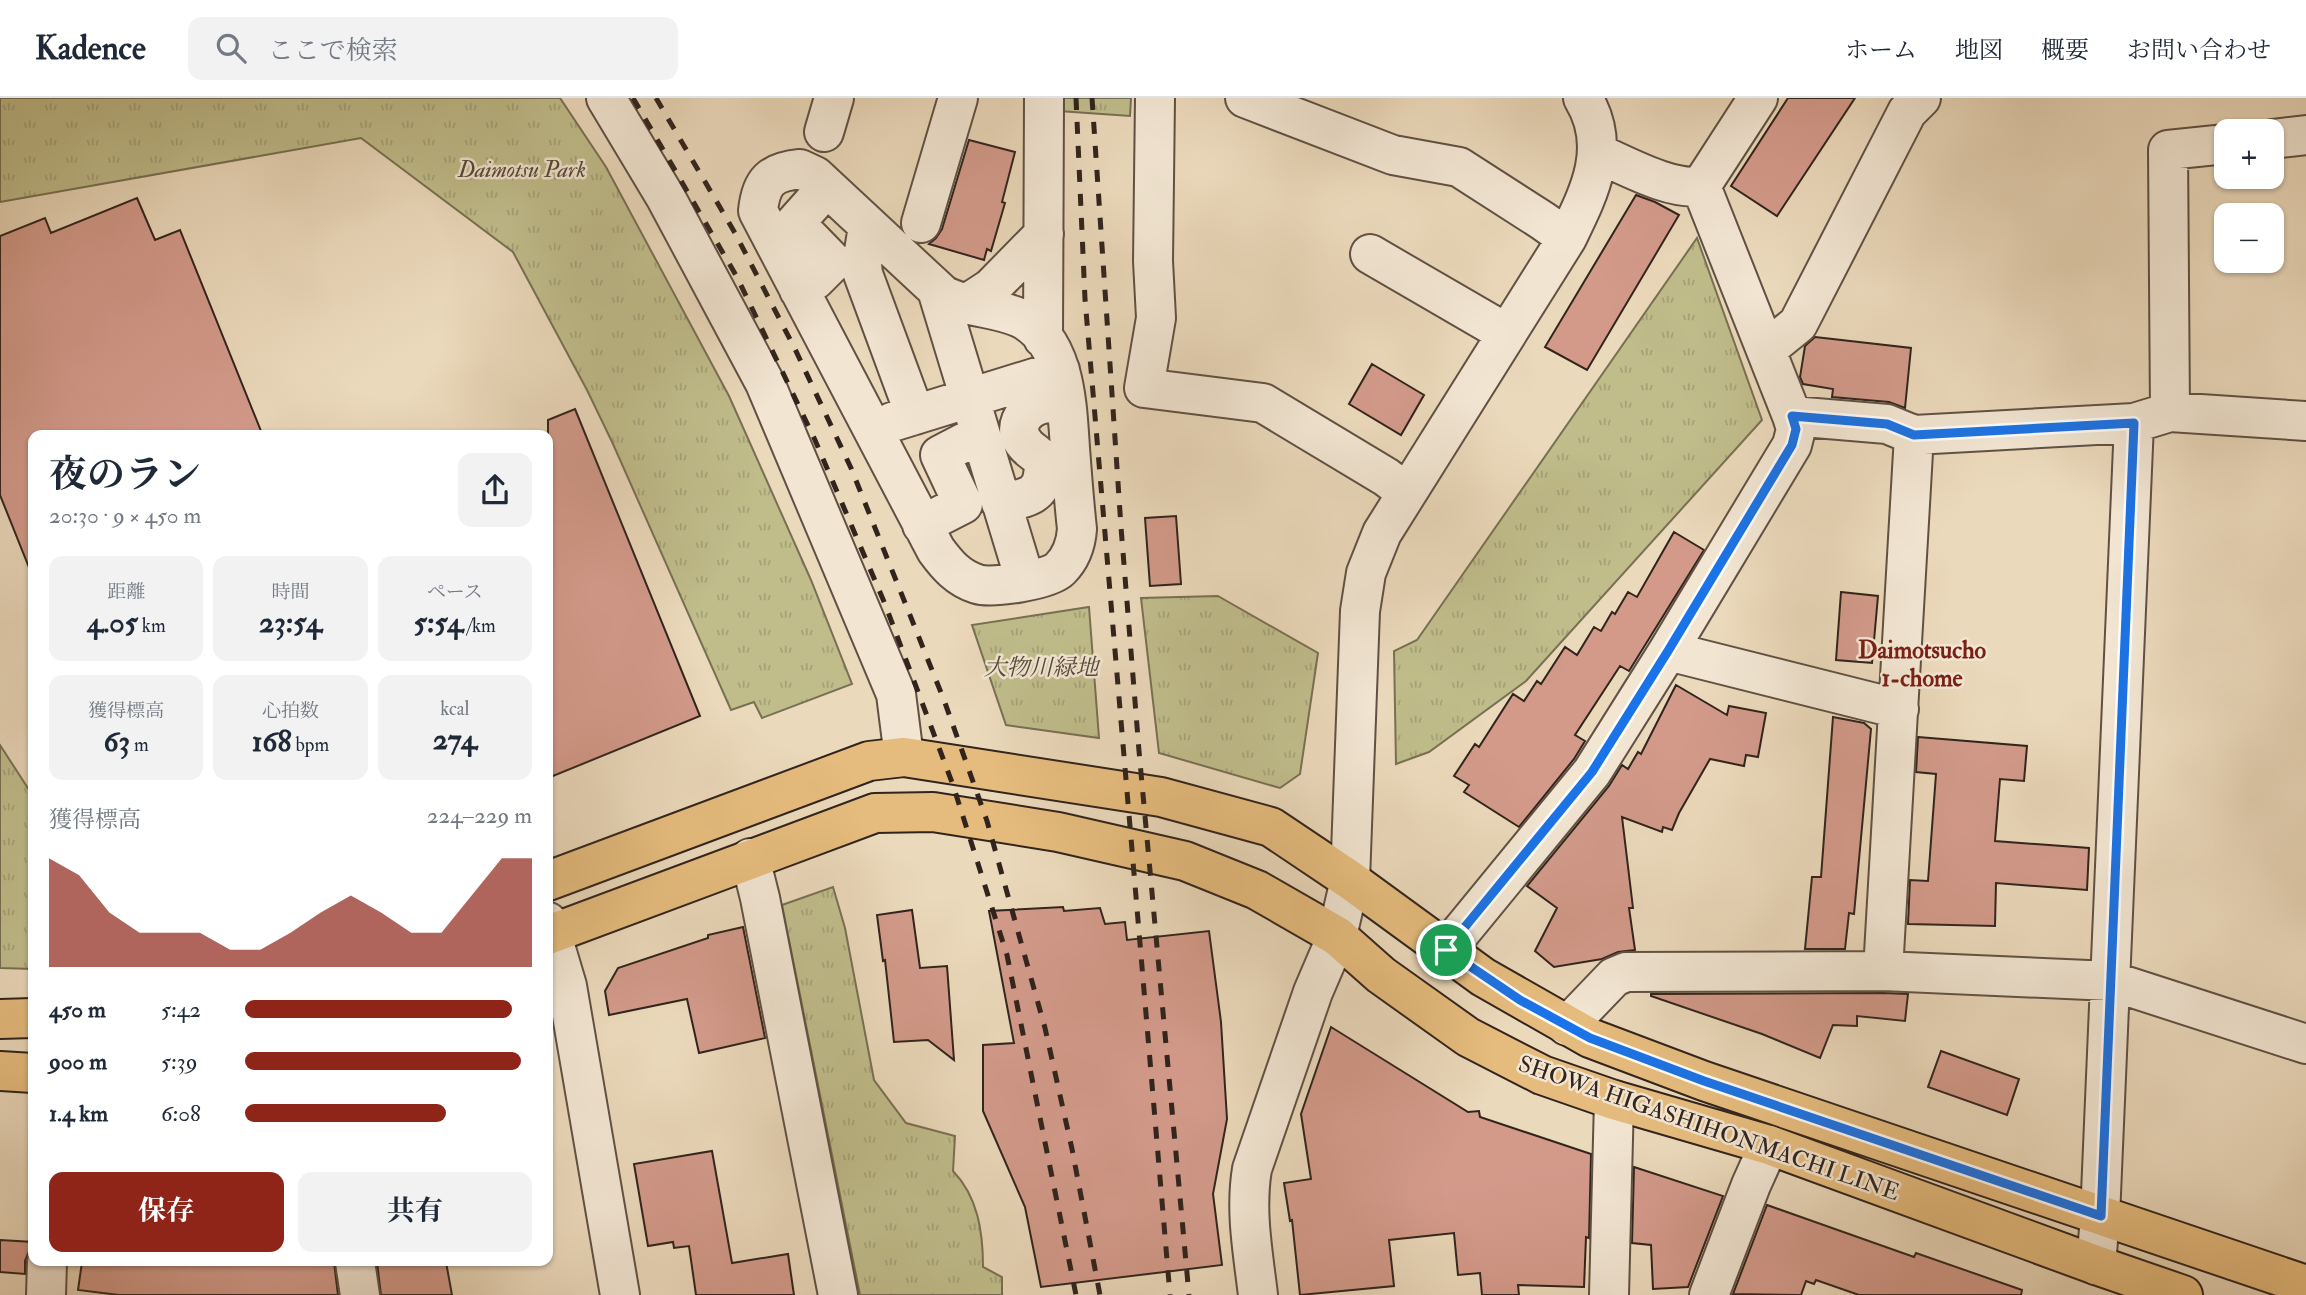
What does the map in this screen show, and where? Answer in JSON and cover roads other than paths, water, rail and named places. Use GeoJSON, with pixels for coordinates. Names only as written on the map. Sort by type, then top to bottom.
{"type":"FeatureCollection","features":[{"type":"Feature","properties":{"kind":"main road","name":"SHOWA HIGASHIHONMACHI LINE"},"geometry":{"type":"LineString","coordinates":[[553,879],[869,761],[904,757],[1161,797],[1271,827],[1350,880],[1483,977],[1590,1038],[1704,1081],[2306,1286]]}},
{"type":"Feature","properties":{"kind":"main road","name":"SHOWA HIGASHIHONMACHI LINE"},"geometry":{"type":"LineString","coordinates":[[553,929],[876,813],[933,812],[1058,832],[1185,861],[1257,890],[1337,936],[1391,983],[1468,1037],[1542,1075],[1614,1100],[1769,1144],[2183,1295]]}},
{"type":"Feature","properties":{"kind":"main road"},"geometry":{"type":"LineString","coordinates":[[0,1018],[28,1018]]}},
{"type":"Feature","properties":{"kind":"main road"},"geometry":{"type":"LineString","coordinates":[[0,1072],[28,1073]]}},
{"type":"Feature","properties":{"kind":"street"},"geometry":{"type":"LineString","coordinates":[[606,98],[666,198],[765,383],[896,694],[904,757]]}},
{"type":"Feature","properties":{"kind":"street"},"geometry":{"type":"LineString","coordinates":[[921,223],[958,98]]}},
{"type":"Feature","properties":{"kind":"street"},"geometry":{"type":"LineString","coordinates":[[1044,98],[1044,234],[1056,370],[1077,529],[1076,542],[1059,570],[993,586],[977,584],[948,567],[922,525],[758,211],[762,189],[769,179],[781,171],[800,169],[816,176],[868,226],[951,297],[1021,318],[1034,327],[1056,370]]}},
{"type":"Feature","properties":{"kind":"street"},"geometry":{"type":"LineString","coordinates":[[1154,98],[1153,261],[1156,318],[1144,388],[1263,403],[1407,492]]}},
{"type":"Feature","properties":{"kind":"street"},"geometry":{"type":"LineString","coordinates":[[1245,98],[1393,155],[1459,167],[1544,220],[1567,238]]}},
{"type":"Feature","properties":{"kind":"street"},"geometry":{"type":"LineString","coordinates":[[1258,1295],[1249,1212],[1248,1188],[1252,1169],[1313,992],[1337,936],[1350,880],[1360,611],[1366,573],[1382,533],[1567,238],[1588,195],[1599,154],[1583,98]]}},
{"type":"Feature","properties":{"kind":"street"},"geometry":{"type":"LineString","coordinates":[[1599,154],[1671,184],[1690,188],[1701,186],[1758,98]]}},
{"type":"Feature","properties":{"kind":"street"},"geometry":{"type":"LineString","coordinates":[[1766,351],[1798,324],[1907,112],[1921,98]]}},
{"type":"Feature","properties":{"kind":"street"},"geometry":{"type":"LineString","coordinates":[[2284,138],[2306,135]]}},
{"type":"Feature","properties":{"kind":"street"},"geometry":{"type":"LineString","coordinates":[[2170,412],[2168,150],[2214,145]]}},
{"type":"Feature","properties":{"kind":"street"},"geometry":{"type":"LineString","coordinates":[[1446,950],[1592,772],[1792,445],[1796,429],[1792,416],[1701,186]]}},
{"type":"Feature","properties":{"kind":"street"},"geometry":{"type":"LineString","coordinates":[[868,226],[863,274],[915,415]]}},
{"type":"Feature","properties":{"kind":"street"},"geometry":{"type":"LineString","coordinates":[[951,297],[991,288],[1044,234]]}},
{"type":"Feature","properties":{"kind":"street"},"geometry":{"type":"LineString","coordinates":[[1370,254],[1506,333]]}},
{"type":"Feature","properties":{"kind":"street"},"geometry":{"type":"LineString","coordinates":[[951,297],[970,398],[1024,580]]}},
{"type":"Feature","properties":{"kind":"street"},"geometry":{"type":"LineString","coordinates":[[872,428],[1056,370]]}},
{"type":"Feature","properties":{"kind":"street"},"geometry":{"type":"LineString","coordinates":[[1001,503],[1025,498],[1036,493],[1042,485],[1044,471],[1041,459],[1024,444],[1019,434],[1019,422],[1026,413],[1039,405],[1056,370]]}},
{"type":"Feature","properties":{"kind":"street"},"geometry":{"type":"LineString","coordinates":[[1792,416],[1887,424],[1914,435],[2134,423],[2170,412],[2306,421]]}},
{"type":"Feature","properties":{"kind":"street"},"geometry":{"type":"LineString","coordinates":[[2096,1265],[2101,1216],[2134,423]]}},
{"type":"Feature","properties":{"kind":"street"},"geometry":{"type":"LineString","coordinates":[[1883,971],[1914,435]]}},
{"type":"Feature","properties":{"kind":"street"},"geometry":{"type":"LineString","coordinates":[[922,525],[963,504],[940,455],[981,437]]}},
{"type":"Feature","properties":{"kind":"street"},"geometry":{"type":"LineString","coordinates":[[1668,651],[1899,709]]}},
{"type":"Feature","properties":{"kind":"street"},"geometry":{"type":"LineString","coordinates":[[750,858],[838,1295]]}},
{"type":"Feature","properties":{"kind":"street"},"geometry":{"type":"LineString","coordinates":[[553,942],[567,986],[620,1295]]}},
{"type":"Feature","properties":{"kind":"street"},"geometry":{"type":"LineString","coordinates":[[1567,1026],[1614,977],[1626,972],[1883,971],[2111,981],[2306,1044]]}},
{"type":"Feature","properties":{"kind":"street"},"geometry":{"type":"LineString","coordinates":[[1609,1295],[1614,1100]]}},
{"type":"Feature","properties":{"kind":"street"},"geometry":{"type":"LineString","coordinates":[[1709,1295],[1769,1144]]}},
{"type":"Feature","properties":{"kind":"street"},"geometry":{"type":"LineString","coordinates":[[46,1295],[47,1266]]}},
{"type":"Feature","properties":{"kind":"street"},"geometry":{"type":"LineString","coordinates":[[356,1266],[360,1295]]}},
{"type":"Feature","properties":{"kind":"railway"},"geometry":{"type":"LineString","coordinates":[[633,98],[737,277],[815,440],[885,604],[953,785],[1007,955],[1076,1295]]}},
{"type":"Feature","properties":{"kind":"railway"},"geometry":{"type":"LineString","coordinates":[[656,98],[735,233],[795,349],[851,468],[944,700],[987,821],[1045,1028],[1100,1295]]}},
{"type":"Feature","properties":{"kind":"railway"},"geometry":{"type":"LineString","coordinates":[[1076,98],[1085,299],[1170,1295]]}},
{"type":"Feature","properties":{"kind":"railway"},"geometry":{"type":"LineString","coordinates":[[1092,98],[1139,751],[1189,1295]]}},
{"type":"Feature","properties":{"kind":"district","name":"Daimotsucho 1-chome"},"geometry":{"type":"Point","coordinates":[1922,664]}},
{"type":"Feature","properties":{"kind":"park label","name":"Daimotsu Park"},"geometry":{"type":"Point","coordinates":[522,169]}},
{"type":"Feature","properties":{"kind":"park label","name":"大物川緑地"},"geometry":{"type":"Point","coordinates":[1041,667]}}]}
